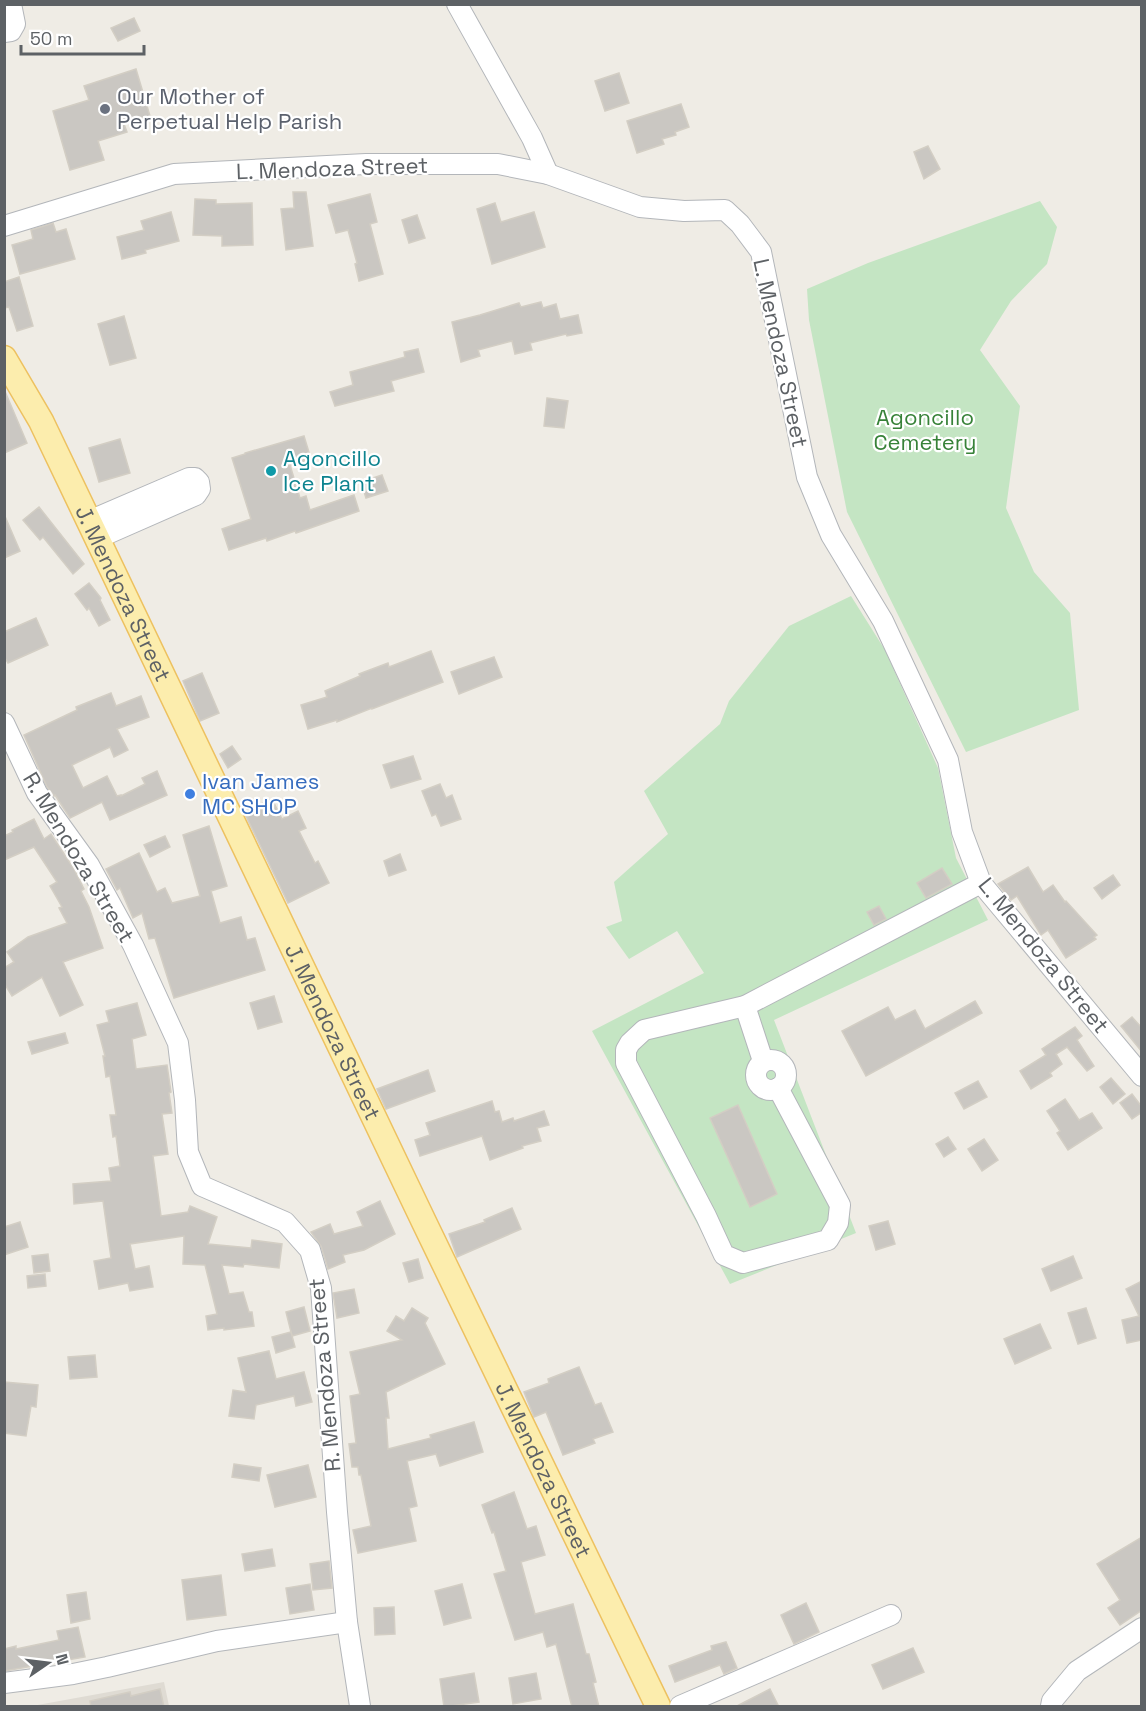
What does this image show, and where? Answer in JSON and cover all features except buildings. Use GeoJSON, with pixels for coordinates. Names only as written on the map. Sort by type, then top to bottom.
{"type":"FeatureCollection","features":[{"type":"Feature","properties":{"kind":"main road","name":"J. Mendoza Street"},"geometry":{"type":"LineString","coordinates":[[4,358],[41,421],[658,1707]]}},
{"type":"Feature","properties":{"kind":"street"},"geometry":{"type":"LineString","coordinates":[[4,32],[11,31],[15,24],[11,4]]}},
{"type":"Feature","properties":{"kind":"street"},"geometry":{"type":"LineString","coordinates":[[457,4],[532,138],[548,174]]}},
{"type":"Feature","properties":{"kind":"street","name":"L. Mendoza Street"},"geometry":{"type":"LineString","coordinates":[[4,226],[174,174],[366,164],[498,164],[548,174],[640,207],[684,211],[725,210],[740,224],[761,252],[807,477],[831,535],[883,621],[948,760],[962,832],[981,883],[1142,1076]]}},
{"type":"Feature","properties":{"kind":"street","name":"R. Mendoza Street"},"geometry":{"type":"LineString","coordinates":[[4,723],[37,794],[89,865],[133,945],[178,1043],[188,1152],[202,1186],[285,1222],[310,1250],[321,1288],[347,1622],[360,1707]]}},
{"type":"Feature","properties":{"kind":"street"},"geometry":{"type":"LineString","coordinates":[[745,1006],[763,1061],[757,1068],[756,1078],[760,1086],[769,1090],[778,1088],[840,1205],[838,1223],[828,1240],[743,1263],[724,1255],[626,1063],[626,1050],[630,1042],[644,1030],[745,1006],[981,883]]}},
{"type":"Feature","properties":{"kind":"street"},"geometry":{"type":"LineString","coordinates":[[680,1707],[891,1615]]}},
{"type":"Feature","properties":{"kind":"street"},"geometry":{"type":"LineString","coordinates":[[4,1683],[73,1674],[217,1641],[347,1622]]}},
{"type":"Feature","properties":{"kind":"street"},"geometry":{"type":"LineString","coordinates":[[1052,1707],[1052,1701],[1077,1671],[1142,1628]]}},
{"type":"Feature","properties":{"kind":"shaded area"},"geometry":{"type":"Polygon","coordinates":[[[164,1682],[169,1706],[32,1706],[164,1682]]]}},
{"type":"Feature","properties":{"kind":"green space","name":"Agoncillo Cemetery"},"geometry":{"type":"Polygon","coordinates":[[[1040,201],[1057,227],[1047,264],[1011,301],[980,350],[1020,406],[1006,508],[1034,572],[1070,613],[1079,710],[966,752],[847,512],[809,320],[807,289],[868,263],[1040,201]]]}},
{"type":"Feature","properties":{"kind":"green space"},"geometry":{"type":"Polygon","coordinates":[[[851,596],[885,650],[938,768],[956,858],[988,920],[774,1020],[856,1233],[730,1284],[592,1031],[704,973],[677,931],[629,959],[606,927],[622,921],[614,882],[668,834],[644,791],[720,724],[729,701],[789,626],[851,596]]]}},
{"type":"Feature","properties":{"kind":"place","name":"Our Mother of Perpetual Help Parish"},"geometry":{"type":"Point","coordinates":[105,109]}},
{"type":"Feature","properties":{"kind":"place","name":"Agoncillo Ice Plant"},"geometry":{"type":"Point","coordinates":[271,471]}},
{"type":"Feature","properties":{"kind":"place","name":"Ivan James MC SHOP"},"geometry":{"type":"Point","coordinates":[190,794]}}]}
